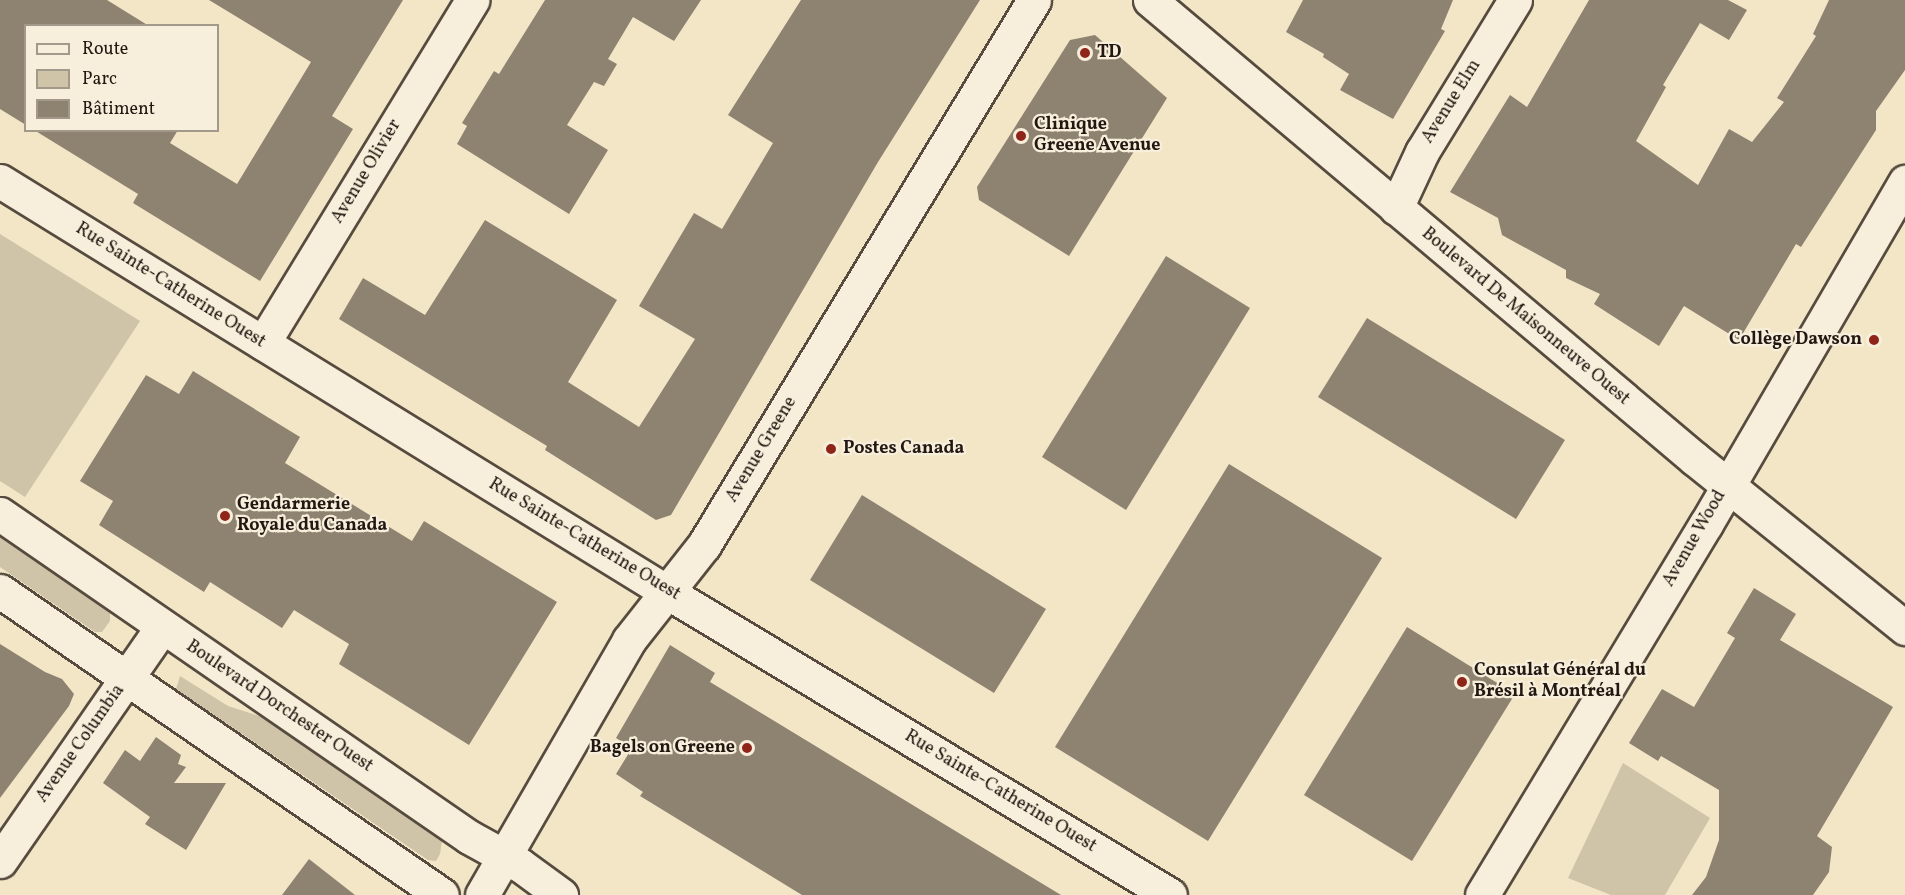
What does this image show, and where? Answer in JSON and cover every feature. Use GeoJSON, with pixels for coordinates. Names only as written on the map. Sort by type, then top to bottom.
{"type":"FeatureCollection","features":[{"type":"Feature","properties":{"kind":"street","name":"Avenue Olivier"},"geometry":{"type":"LineString","coordinates":[[263,343],[472,0]]}},
{"type":"Feature","properties":{"kind":"street","name":"Avenue Greene"},"geometry":{"type":"LineString","coordinates":[[482,895],[630,640],[704,545],[1034,0]]}},
{"type":"Feature","properties":{"kind":"street","name":"Boulevard De Maisonneuve Ouest"},"geometry":{"type":"LineString","coordinates":[[1150,0],[1727,483],[1905,627]]}},
{"type":"Feature","properties":{"kind":"street","name":"Avenue Elm"},"geometry":{"type":"LineString","coordinates":[[1396,208],[1422,152],[1515,0]]}},
{"type":"Feature","properties":{"kind":"street","name":"Rue Sainte-Catherine Ouest"},"geometry":{"type":"LineString","coordinates":[[0,182],[667,592],[1170,895]]}},
{"type":"Feature","properties":{"kind":"street","name":"Avenue Wood"},"geometry":{"type":"LineString","coordinates":[[1482,895],[1706,524],[1727,483],[1905,182]]}},
{"type":"Feature","properties":{"kind":"street","name":"Boulevard Dorchester Ouest"},"geometry":{"type":"LineString","coordinates":[[0,514],[469,837],[503,856],[561,895]]}},
{"type":"Feature","properties":{"kind":"street"},"geometry":{"type":"LineString","coordinates":[[0,591],[126,680],[442,895]]}},
{"type":"Feature","properties":{"kind":"street","name":"Avenue Columbia"},"geometry":{"type":"LineString","coordinates":[[0,861],[162,627]]}},
{"type":"Feature","properties":{"kind":"green space"},"geometry":{"type":"Polygon","coordinates":[[[0,234],[140,321],[25,497],[0,481],[0,234]]]}},
{"type":"Feature","properties":{"kind":"green space"},"geometry":{"type":"Polygon","coordinates":[[[0,537],[110,612],[110,621],[102,632],[95,632],[0,567],[0,537]]]}},
{"type":"Feature","properties":{"kind":"green space"},"geometry":{"type":"Polygon","coordinates":[[[180,676],[228,706],[262,717],[442,840],[440,854],[436,861],[428,860],[176,689],[180,676]]]}},
{"type":"Feature","properties":{"kind":"green space"},"geometry":{"type":"Polygon","coordinates":[[[1623,763],[1710,818],[1665,895],[1611,895],[1568,878],[1623,763]]]}},
{"type":"Feature","properties":{"kind":"building"},"geometry":{"type":"Polygon","coordinates":[[[0,0],[107,0],[146,24],[24,24],[24,124],[0,109],[0,0]]]}},
{"type":"Feature","properties":{"kind":"building"},"geometry":{"type":"Polygon","coordinates":[[[209,0],[403,0],[332,116],[353,129],[260,281],[133,203],[138,194],[37,132],[177,132],[170,143],[237,184],[311,62],[209,0]]]}},
{"type":"Feature","properties":{"kind":"building"},"geometry":{"type":"Polygon","coordinates":[[[545,0],[701,0],[674,41],[633,17],[608,59],[617,64],[604,86],[594,82],[567,125],[608,150],[569,214],[457,144],[467,126],[462,123],[494,71],[499,74],[545,0]]]}},
{"type":"Feature","properties":{"kind":"building"},"geometry":{"type":"Polygon","coordinates":[[[801,0],[980,0],[878,162],[671,515],[656,520],[545,450],[547,446],[339,319],[363,278],[425,315],[485,220],[617,300],[568,382],[639,427],[695,339],[639,306],[694,213],[722,229],[773,143],[728,115],[801,0]]]}},
{"type":"Feature","properties":{"kind":"building"},"geometry":{"type":"Polygon","coordinates":[[[1303,0],[1453,0],[1441,29],[1445,31],[1393,119],[1340,90],[1349,74],[1323,57],[1324,54],[1286,32],[1303,0]]]}},
{"type":"Feature","properties":{"kind":"building"},"geometry":{"type":"Polygon","coordinates":[[[1589,0],[1728,0],[1747,10],[1729,40],[1700,23],[1663,85],[1666,87],[1636,141],[1698,185],[1729,129],[1752,142],[1784,102],[1777,98],[1816,36],[1813,34],[1829,0],[1905,0],[1905,70],[1876,111],[1876,130],[1801,247],[1796,244],[1739,340],[1684,306],[1659,346],[1594,304],[1600,294],[1566,278],[1566,270],[1502,235],[1498,218],[1450,192],[1510,95],[1527,107],[1589,0]]]}},
{"type":"Feature","properties":{"kind":"building"},"geometry":{"type":"Polygon","coordinates":[[[1095,35],[1167,98],[1069,256],[979,200],[977,187],[1070,40],[1095,35]]]}},
{"type":"Feature","properties":{"kind":"building"},"geometry":{"type":"Polygon","coordinates":[[[1166,256],[1250,308],[1126,510],[1042,457],[1166,256]]]}},
{"type":"Feature","properties":{"kind":"building"},"geometry":{"type":"Polygon","coordinates":[[[1367,318],[1565,440],[1516,519],[1318,397],[1367,318]]]}},
{"type":"Feature","properties":{"kind":"building"},"geometry":{"type":"Polygon","coordinates":[[[193,371],[300,437],[285,463],[412,541],[424,521],[557,602],[469,745],[339,664],[349,644],[294,610],[282,628],[210,582],[204,592],[99,525],[113,501],[80,481],[146,375],[179,394],[193,371]]]}},
{"type":"Feature","properties":{"kind":"building"},"geometry":{"type":"Polygon","coordinates":[[[1229,464],[1382,558],[1208,841],[1055,747],[1229,464]]]}},
{"type":"Feature","properties":{"kind":"building"},"geometry":{"type":"Polygon","coordinates":[[[862,495],[1046,609],[994,693],[810,580],[862,495]]]}},
{"type":"Feature","properties":{"kind":"building"},"geometry":{"type":"Polygon","coordinates":[[[1754,588],[1796,614],[1780,640],[1893,707],[1817,836],[1832,847],[1829,872],[1813,895],[1692,895],[1706,877],[1719,840],[1719,790],[1661,756],[1658,761],[1629,743],[1662,689],[1694,707],[1735,638],[1727,633],[1754,588]]]}},
{"type":"Feature","properties":{"kind":"building"},"geometry":{"type":"Polygon","coordinates":[[[1407,627],[1515,694],[1412,861],[1304,795],[1407,627]]]}},
{"type":"Feature","properties":{"kind":"building"},"geometry":{"type":"Polygon","coordinates":[[[0,644],[45,672],[62,679],[74,694],[69,706],[0,798],[0,644]]]}},
{"type":"Feature","properties":{"kind":"building"},"geometry":{"type":"Polygon","coordinates":[[[670,645],[715,673],[710,682],[1061,895],[802,895],[640,796],[643,792],[616,774],[632,748],[616,738],[670,645]]]}},
{"type":"Feature","properties":{"kind":"building"},"geometry":{"type":"Polygon","coordinates":[[[156,737],[181,755],[178,764],[186,767],[174,783],[226,783],[186,850],[145,824],[150,817],[103,783],[125,750],[140,761],[156,737]]]}},
{"type":"Feature","properties":{"kind":"building"},"geometry":{"type":"Polygon","coordinates":[[[309,859],[355,895],[282,895],[309,859]]]}},
{"type":"Feature","properties":{"kind":"place","name":"TD"},"geometry":{"type":"Point","coordinates":[1085,53]}},
{"type":"Feature","properties":{"kind":"place","name":"Clinique Greene Avenue"},"geometry":{"type":"Point","coordinates":[1021,136]}},
{"type":"Feature","properties":{"kind":"place","name":"Collège Dawson"},"geometry":{"type":"Point","coordinates":[1874,340]}},
{"type":"Feature","properties":{"kind":"place","name":"Postes Canada"},"geometry":{"type":"Point","coordinates":[831,449]}},
{"type":"Feature","properties":{"kind":"place","name":"Gendarmerie Royale du Canada"},"geometry":{"type":"Point","coordinates":[225,516]}},
{"type":"Feature","properties":{"kind":"place","name":"Consulat Général du Brésil à Montréal"},"geometry":{"type":"Point","coordinates":[1462,682]}},
{"type":"Feature","properties":{"kind":"place","name":"Bagels on Greene"},"geometry":{"type":"Point","coordinates":[747,748]}}]}
